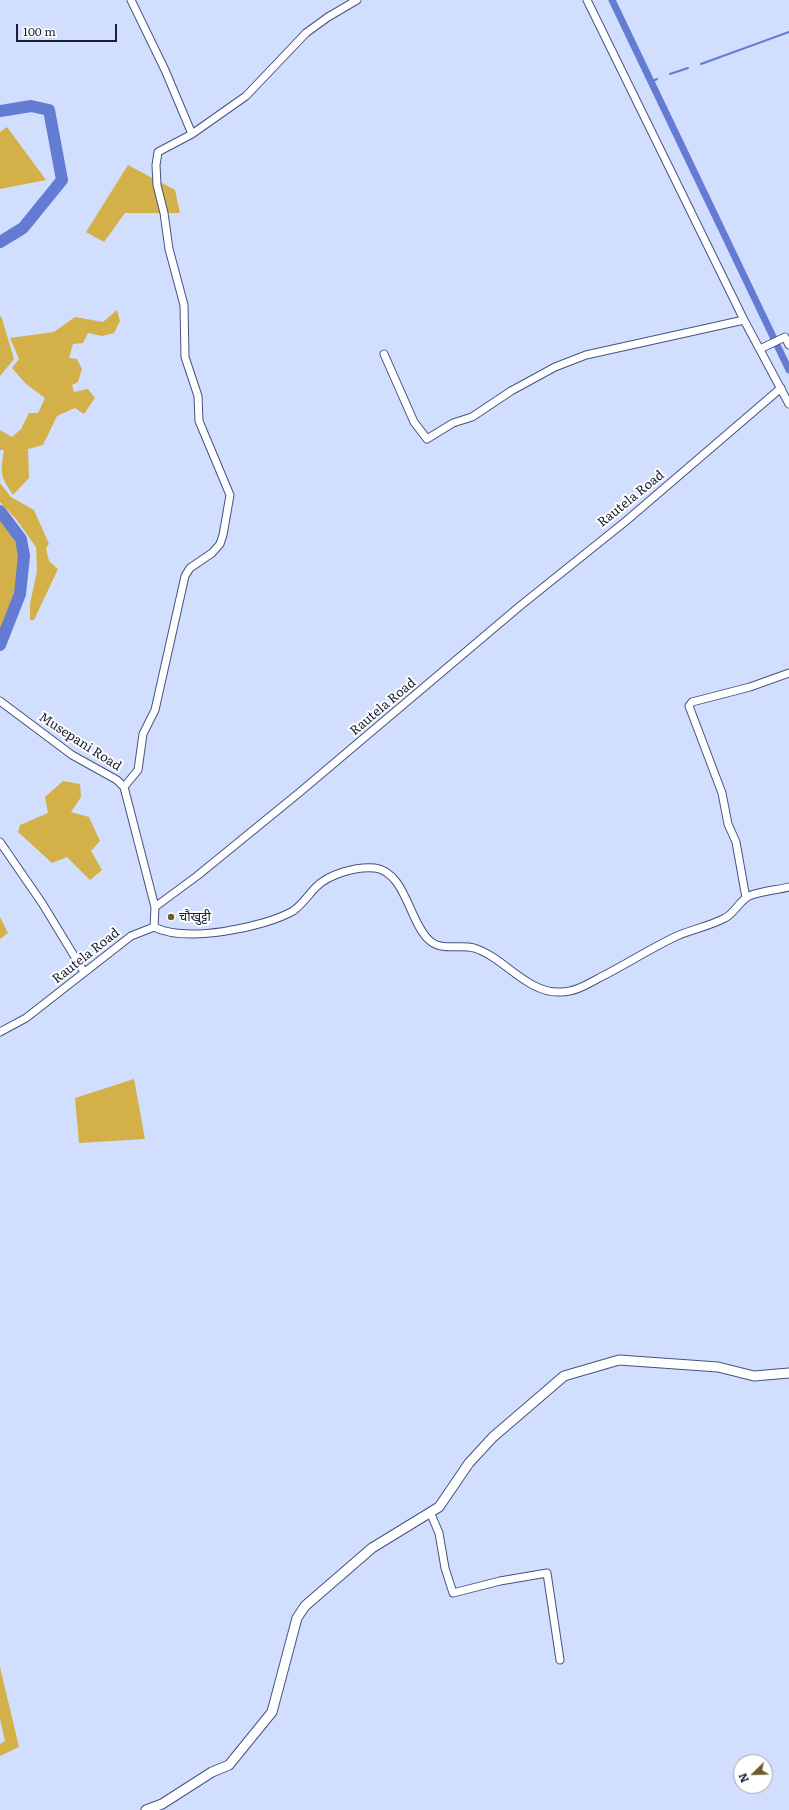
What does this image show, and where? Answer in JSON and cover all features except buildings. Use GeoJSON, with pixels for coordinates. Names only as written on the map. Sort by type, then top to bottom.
{"type":"FeatureCollection","features":[{"type":"Feature","properties":{"kind":"street"},"geometry":{"type":"LineString","coordinates":[[131,0],[162,63],[192,134]]}},
{"type":"Feature","properties":{"kind":"street"},"geometry":{"type":"LineString","coordinates":[[124,787],[138,770],[143,734],[155,710],[185,576],[190,568],[212,553],[220,544],[230,495],[198,421],[198,396],[185,357],[184,305],[157,185],[156,165],[158,152],[192,134],[246,96],[306,33],[328,17],[357,0]]}},
{"type":"Feature","properties":{"kind":"street"},"geometry":{"type":"LineString","coordinates":[[587,0],[744,320],[762,348],[789,404]]}},
{"type":"Feature","properties":{"kind":"street"},"geometry":{"type":"LineString","coordinates":[[384,354],[414,422],[426,439],[453,423],[472,417],[511,391],[555,367],[586,355],[744,320]]}},
{"type":"Feature","properties":{"kind":"street"},"geometry":{"type":"LineString","coordinates":[[762,348],[785,337],[789,345]]}},
{"type":"Feature","properties":{"kind":"street","name":"Rautela Road"},"geometry":{"type":"LineString","coordinates":[[155,907],[197,876],[300,792],[520,606],[626,521],[781,388]]}},
{"type":"Feature","properties":{"kind":"street"},"geometry":{"type":"LineString","coordinates":[[746,898],[736,842],[728,824],[722,792],[689,706],[692,702],[750,687],[789,673]]}},
{"type":"Feature","properties":{"kind":"street","name":"Musepani Road"},"geometry":{"type":"LineString","coordinates":[[0,701],[72,755],[117,780],[124,787],[155,907]]}},
{"type":"Feature","properties":{"kind":"street"},"geometry":{"type":"LineString","coordinates":[[0,842],[42,903],[84,972]]}},
{"type":"Feature","properties":{"kind":"street"},"geometry":{"type":"LineString","coordinates":[[155,907],[154,927],[163,932],[185,935],[227,932],[271,919],[294,910],[318,885],[332,877],[354,870],[375,868],[387,872],[397,882],[421,932],[430,942],[445,947],[473,948],[492,958],[525,980],[546,990],[562,992],[582,987],[677,936],[728,917],[739,902],[750,896],[789,887]]}},
{"type":"Feature","properties":{"kind":"street","name":"Rautela Road"},"geometry":{"type":"LineString","coordinates":[[0,1032],[26,1018],[131,936],[154,927]]}},
{"type":"Feature","properties":{"kind":"street"},"geometry":{"type":"LineString","coordinates":[[146,1810],[162,1804],[212,1772],[229,1765],[272,1712],[297,1618],[305,1606],[372,1548],[439,1507],[469,1463],[493,1437],[564,1376],[619,1360],[718,1367],[754,1376],[789,1373]]}},
{"type":"Feature","properties":{"kind":"street"},"geometry":{"type":"LineString","coordinates":[[430,1512],[439,1534],[445,1568],[453,1593],[500,1581],[547,1573],[560,1660]]}},
{"type":"Feature","properties":{"kind":"shaded area"},"geometry":{"type":"Polygon","coordinates":[[[7,127],[46,180],[0,189],[0,132],[7,127]]]}},
{"type":"Feature","properties":{"kind":"shaded area"},"geometry":{"type":"Polygon","coordinates":[[[128,165],[175,190],[180,213],[125,213],[104,242],[86,232],[128,165]]]}},
{"type":"Feature","properties":{"kind":"shaded area"},"geometry":{"type":"Polygon","coordinates":[[[117,310],[120,321],[114,333],[102,336],[88,333],[83,343],[73,344],[69,358],[77,359],[82,369],[78,382],[72,385],[74,392],[88,389],[95,398],[84,414],[75,408],[57,416],[43,445],[28,449],[29,478],[13,495],[3,479],[2,474],[4,450],[0,450],[0,430],[12,437],[21,429],[29,413],[38,413],[45,398],[26,384],[12,368],[19,359],[10,338],[54,332],[75,317],[103,322],[117,310]]]}},
{"type":"Feature","properties":{"kind":"shaded area"},"geometry":{"type":"Polygon","coordinates":[[[1,315],[14,359],[0,376],[0,319],[1,315]]]}},
{"type":"Feature","properties":{"kind":"shaded area"},"geometry":{"type":"Polygon","coordinates":[[[0,483],[11,497],[34,510],[49,544],[46,548],[49,561],[58,569],[34,620],[30,620],[30,604],[37,571],[36,547],[16,519],[0,502],[0,483]]]}},
{"type":"Feature","properties":{"kind":"shaded area"},"geometry":{"type":"Polygon","coordinates":[[[0,521],[15,541],[19,562],[18,575],[12,600],[0,632],[0,521]]]}},
{"type":"Feature","properties":{"kind":"shaded area"},"geometry":{"type":"Polygon","coordinates":[[[63,781],[80,784],[81,797],[71,812],[89,817],[100,841],[91,851],[102,870],[90,880],[67,857],[52,863],[18,832],[20,825],[48,813],[45,797],[63,781]]]}},
{"type":"Feature","properties":{"kind":"shaded area"},"geometry":{"type":"Polygon","coordinates":[[[0,917],[8,933],[0,939],[0,917]]]}},
{"type":"Feature","properties":{"kind":"shaded area"},"geometry":{"type":"Polygon","coordinates":[[[134,1079],[145,1139],[79,1143],[75,1098],[134,1079]]]}},
{"type":"Feature","properties":{"kind":"shaded area"},"geometry":{"type":"Polygon","coordinates":[[[0,1667],[19,1747],[0,1756],[0,1744],[5,1741],[0,1719],[0,1667]]]}},
{"type":"Feature","properties":{"kind":"waterway"},"geometry":{"type":"LineString","coordinates":[[612,0],[789,370]]}},
{"type":"Feature","properties":{"kind":"waterway"},"geometry":{"type":"LineString","coordinates":[[701,64],[789,32]]}},
{"type":"Feature","properties":{"kind":"waterway"},"geometry":{"type":"LineString","coordinates":[[670,74],[688,68]]}},
{"type":"Feature","properties":{"kind":"waterway"},"geometry":{"type":"LineString","coordinates":[[651,82],[657,79]]}},
{"type":"Feature","properties":{"kind":"waterway"},"geometry":{"type":"LineString","coordinates":[[0,111],[31,106],[49,110],[62,180],[23,228],[0,242]]}},
{"type":"Feature","properties":{"kind":"waterway"},"geometry":{"type":"LineString","coordinates":[[0,511],[21,539],[24,556],[20,594],[0,645]]}},
{"type":"Feature","properties":{"kind":"place","name":"चौखुट्टी"},"geometry":{"type":"Point","coordinates":[171,917]}}]}
